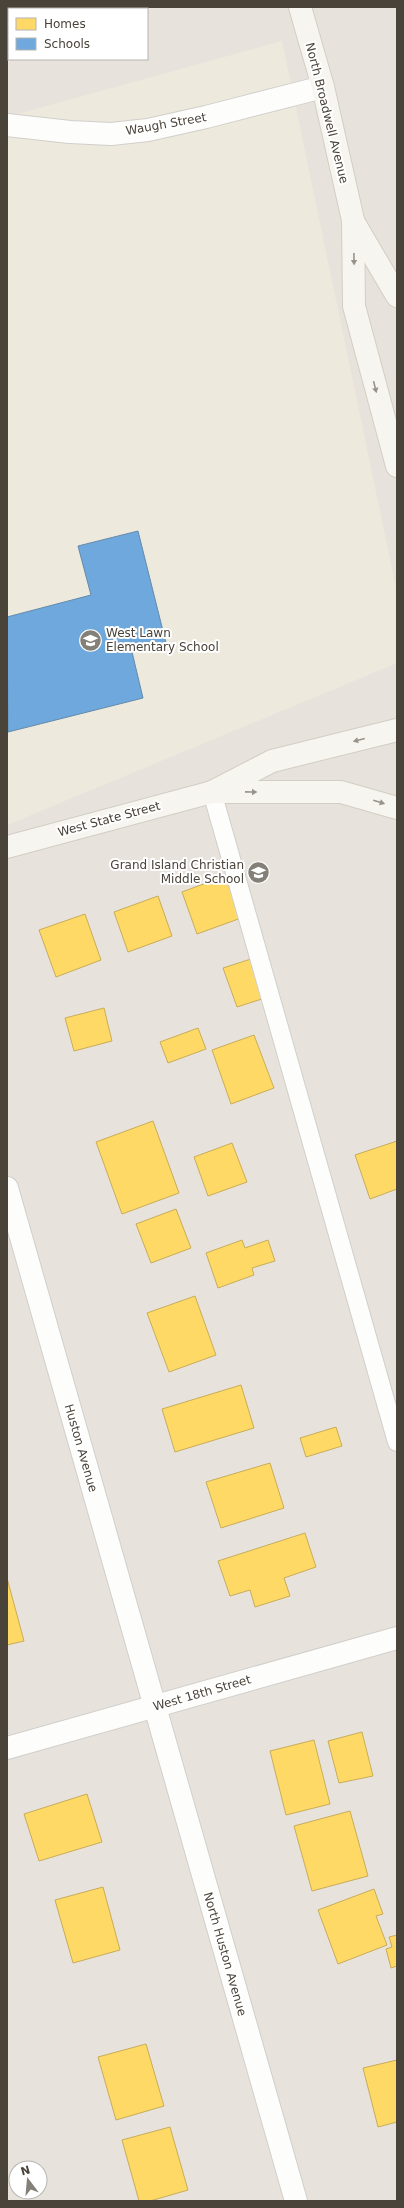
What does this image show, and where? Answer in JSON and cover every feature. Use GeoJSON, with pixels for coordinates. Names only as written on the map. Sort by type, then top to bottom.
{"type":"FeatureCollection","features":[{"type":"Feature","properties":{"kind":"street","name":"North Broadwell Avenue"},"geometry":{"type":"LineString","coordinates":[[300,7],[322,87],[353,220],[354,306],[397,466]]}},
{"type":"Feature","properties":{"kind":"street","name":"Waugh Street"},"geometry":{"type":"LineString","coordinates":[[7,125],[70,132],[104,133],[148,130],[206,117],[322,87]]}},
{"type":"Feature","properties":{"kind":"street","name":"North Broadwell Avenue"},"geometry":{"type":"LineString","coordinates":[[353,220],[397,296]]}},
{"type":"Feature","properties":{"kind":"street","name":"West State Street"},"geometry":{"type":"LineString","coordinates":[[7,847],[212,792],[272,761],[397,730]]}},
{"type":"Feature","properties":{"kind":"street","name":"West State Street"},"geometry":{"type":"LineString","coordinates":[[212,792],[341,792],[397,808]]}},
{"type":"Feature","properties":{"kind":"street","name":"Huston Avenue"},"geometry":{"type":"LineString","coordinates":[[7,1188],[154,1707]]}},
{"type":"Feature","properties":{"kind":"street","name":"West 18th Street"},"geometry":{"type":"LineString","coordinates":[[7,1748],[397,1638]]}},
{"type":"Feature","properties":{"kind":"street","name":"North Huston Avenue"},"geometry":{"type":"LineString","coordinates":[[154,1707],[296,2201]]}},
{"type":"Feature","properties":{"kind":"lane"},"geometry":{"type":"LineString","coordinates":[[212,792],[397,1442]]}},
{"type":"Feature","properties":{"kind":"shaded area"},"geometry":{"type":"Polygon","coordinates":[[[7,7],[397,7],[397,2201],[7,2201],[7,7]]]}},
{"type":"Feature","properties":{"kind":"shaded area"},"geometry":{"type":"Polygon","coordinates":[[[282,41],[397,593],[397,663],[7,825],[7,117],[282,41]]]}},
{"type":"Feature","properties":{"kind":"building: Homes"},"geometry":{"type":"Polygon","coordinates":[[[225,876],[241,918],[197,934],[182,892],[225,876]]]}},
{"type":"Feature","properties":{"kind":"building: Homes"},"geometry":{"type":"Polygon","coordinates":[[[158,896],[172,936],[128,952],[114,912],[158,896]]]}},
{"type":"Feature","properties":{"kind":"building: Homes"},"geometry":{"type":"Polygon","coordinates":[[[85,914],[101,960],[56,977],[39,930],[85,914]]]}},
{"type":"Feature","properties":{"kind":"building: Homes"},"geometry":{"type":"Polygon","coordinates":[[[254,958],[268,997],[237,1007],[223,968],[254,958]]]}},
{"type":"Feature","properties":{"kind":"building: Homes"},"geometry":{"type":"Polygon","coordinates":[[[104,1008],[112,1041],[74,1051],[65,1018],[104,1008]]]}},
{"type":"Feature","properties":{"kind":"building: Homes"},"geometry":{"type":"Polygon","coordinates":[[[198,1028],[206,1049],[168,1063],[160,1042],[198,1028]]]}},
{"type":"Feature","properties":{"kind":"building: Homes"},"geometry":{"type":"Polygon","coordinates":[[[254,1035],[274,1088],[231,1104],[212,1050],[254,1035]]]}},
{"type":"Feature","properties":{"kind":"building: Homes"},"geometry":{"type":"Polygon","coordinates":[[[153,1121],[179,1193],[122,1214],[96,1142],[153,1121]]]}},
{"type":"Feature","properties":{"kind":"building: Homes"},"geometry":{"type":"Polygon","coordinates":[[[397,1141],[397,1189],[370,1199],[355,1155],[397,1141]]]}},
{"type":"Feature","properties":{"kind":"building: Homes"},"geometry":{"type":"Polygon","coordinates":[[[232,1143],[247,1182],[208,1196],[194,1157],[232,1143]]]}},
{"type":"Feature","properties":{"kind":"building: Homes"},"geometry":{"type":"Polygon","coordinates":[[[176,1209],[191,1248],[151,1263],[136,1224],[176,1209]]]}},
{"type":"Feature","properties":{"kind":"building: Homes"},"geometry":{"type":"Polygon","coordinates":[[[242,1240],[245,1248],[268,1240],[275,1261],[252,1268],[254,1275],[218,1288],[206,1253],[242,1240]]]}},
{"type":"Feature","properties":{"kind":"building: Homes"},"geometry":{"type":"Polygon","coordinates":[[[195,1296],[216,1355],[169,1372],[147,1313],[195,1296]]]}},
{"type":"Feature","properties":{"kind":"building: Homes"},"geometry":{"type":"Polygon","coordinates":[[[241,1385],[254,1428],[175,1452],[162,1409],[241,1385]]]}},
{"type":"Feature","properties":{"kind":"building: Homes"},"geometry":{"type":"Polygon","coordinates":[[[336,1427],[342,1446],[306,1457],[300,1438],[336,1427]]]}},
{"type":"Feature","properties":{"kind":"building: Homes"},"geometry":{"type":"Polygon","coordinates":[[[270,1463],[284,1508],[221,1528],[206,1482],[270,1463]]]}},
{"type":"Feature","properties":{"kind":"building: Homes"},"geometry":{"type":"Polygon","coordinates":[[[305,1533],[316,1567],[284,1578],[290,1596],[255,1607],[250,1590],[230,1596],[218,1561],[305,1533]]]}},
{"type":"Feature","properties":{"kind":"building: Homes"},"geometry":{"type":"Polygon","coordinates":[[[7,1578],[24,1641],[7,1645],[7,1578]]]}},
{"type":"Feature","properties":{"kind":"building: Homes"},"geometry":{"type":"Polygon","coordinates":[[[362,1732],[373,1776],[339,1783],[328,1741],[362,1732]]]}},
{"type":"Feature","properties":{"kind":"building: Homes"},"geometry":{"type":"Polygon","coordinates":[[[314,1740],[330,1804],[286,1815],[270,1751],[314,1740]]]}},
{"type":"Feature","properties":{"kind":"building: Homes"},"geometry":{"type":"Polygon","coordinates":[[[87,1794],[102,1842],[39,1861],[24,1814],[87,1794]]]}},
{"type":"Feature","properties":{"kind":"building: Homes"},"geometry":{"type":"Polygon","coordinates":[[[350,1811],[368,1876],[312,1891],[294,1826],[350,1811]]]}},
{"type":"Feature","properties":{"kind":"building: Homes"},"geometry":{"type":"Polygon","coordinates":[[[103,1887],[120,1950],[73,1963],[55,1900],[103,1887]]]}},
{"type":"Feature","properties":{"kind":"building: Homes"},"geometry":{"type":"Polygon","coordinates":[[[374,1889],[383,1914],[376,1916],[387,1945],[338,1964],[318,1910],[374,1889]]]}},
{"type":"Feature","properties":{"kind":"building: Homes"},"geometry":{"type":"Polygon","coordinates":[[[397,1935],[397,1966],[391,1968],[386,1949],[392,1947],[389,1937],[397,1935]]]}},
{"type":"Feature","properties":{"kind":"building: Homes"},"geometry":{"type":"Polygon","coordinates":[[[146,2044],[164,2106],[116,2120],[98,2057],[146,2044]]]}},
{"type":"Feature","properties":{"kind":"building: Homes"},"geometry":{"type":"Polygon","coordinates":[[[397,2060],[397,2122],[378,2127],[363,2068],[397,2060]]]}},
{"type":"Feature","properties":{"kind":"building: Homes"},"geometry":{"type":"Polygon","coordinates":[[[170,2127],[188,2190],[150,2201],[139,2201],[122,2140],[170,2127]]]}},
{"type":"Feature","properties":{"kind":"building: Schools"},"geometry":{"type":"Polygon","coordinates":[[[138,531],[166,643],[132,652],[143,698],[8,732],[7,617],[91,595],[78,546],[138,531]]]}},
{"type":"Feature","properties":{"kind":"place","name":"West Lawn Elementary School"},"geometry":{"type":"Point","coordinates":[90,640]}},
{"type":"Feature","properties":{"kind":"place","name":"Grand Island Christian Middle School"},"geometry":{"type":"Point","coordinates":[259,872]}}]}
